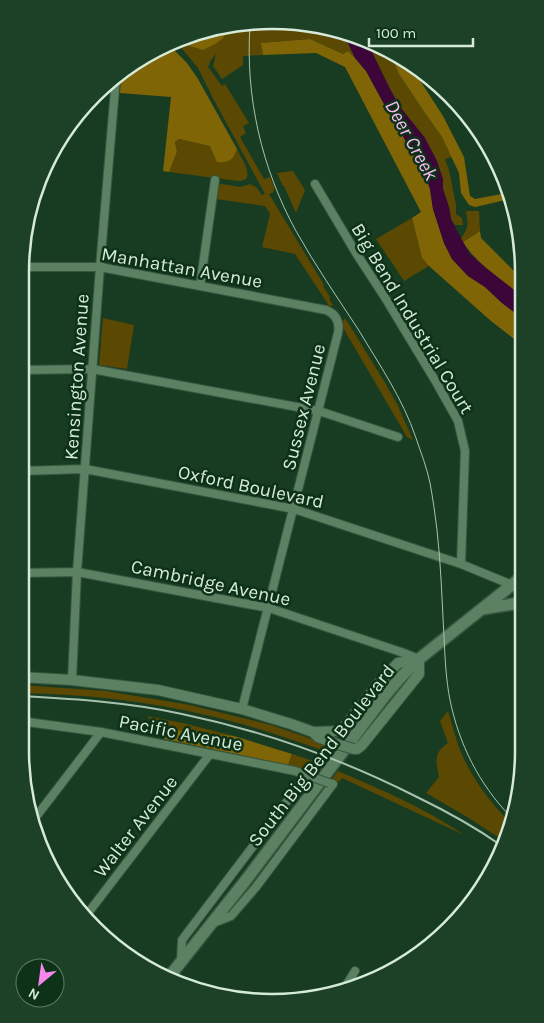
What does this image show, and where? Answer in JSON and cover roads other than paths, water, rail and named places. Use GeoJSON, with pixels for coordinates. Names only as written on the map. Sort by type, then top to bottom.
{"type":"FeatureCollection","features":[{"type":"Feature","properties":{"kind":"main road","name":"South Big Bend Boulevard"},"geometry":{"type":"LineString","coordinates":[[174,973],[400,678],[419,659],[515,582]]}},
{"type":"Feature","properties":{"kind":"main road"},"geometry":{"type":"LineString","coordinates":[[480,610],[515,604]]}},
{"type":"Feature","properties":{"kind":"street","name":"Kensington Avenue"},"geometry":{"type":"LineString","coordinates":[[72,680],[77,572],[115,86]]}},
{"type":"Feature","properties":{"kind":"street"},"geometry":{"type":"LineString","coordinates":[[200,286],[214,180]]}},
{"type":"Feature","properties":{"kind":"street","name":"Big Bend Industrial Court"},"geometry":{"type":"LineString","coordinates":[[315,184],[458,420],[465,451],[461,564]]}},
{"type":"Feature","properties":{"kind":"street","name":"Manhattan Avenue"},"geometry":{"type":"LineString","coordinates":[[29,267],[100,267],[326,310],[335,316]]}},
{"type":"Feature","properties":{"kind":"street","name":"Sussex Avenue"},"geometry":{"type":"LineString","coordinates":[[242,709],[338,333],[338,323],[335,316]]}},
{"type":"Feature","properties":{"kind":"street"},"geometry":{"type":"LineString","coordinates":[[29,370],[92,368],[319,410],[398,437]]}},
{"type":"Feature","properties":{"kind":"street","name":"Oxford Boulevard"},"geometry":{"type":"LineString","coordinates":[[29,471],[85,469],[294,509],[461,564],[515,586]]}},
{"type":"Feature","properties":{"kind":"street","name":"Cambridge Avenue"},"geometry":{"type":"LineString","coordinates":[[29,573],[77,572],[269,608],[419,659]]}},
{"type":"Feature","properties":{"kind":"street"},"geometry":{"type":"LineString","coordinates":[[29,678],[72,680],[158,690],[242,709],[291,724],[336,743],[357,749],[420,674],[419,659],[398,663],[378,684],[341,731],[336,743]]}},
{"type":"Feature","properties":{"kind":"street","name":"Pacific Avenue"},"geometry":{"type":"LineString","coordinates":[[29,722],[100,732],[295,771],[331,784],[256,887],[231,916],[212,924]]}},
{"type":"Feature","properties":{"kind":"street"},"geometry":{"type":"LineString","coordinates":[[313,732],[341,731]]}},
{"type":"Feature","properties":{"kind":"street"},"geometry":{"type":"LineString","coordinates":[[37,815],[100,732]]}},
{"type":"Feature","properties":{"kind":"street","name":"Walter Avenue"},"geometry":{"type":"LineString","coordinates":[[89,911],[210,754]]}},
{"type":"Feature","properties":{"kind":"street"},"geometry":{"type":"LineString","coordinates":[[174,973],[182,940],[309,776]]}},
{"type":"Feature","properties":{"kind":"street"},"geometry":{"type":"LineString","coordinates":[[348,982],[355,970]]}},
{"type":"Feature","properties":{"kind":"water","name":"Deer Creek"},"geometry":{"type":"Polygon","coordinates":[[[346,41],[371,50],[400,107],[425,138],[437,161],[443,179],[443,189],[451,219],[463,242],[470,254],[515,291],[515,313],[485,287],[468,276],[452,259],[444,243],[433,209],[430,189],[424,171],[366,71],[355,58],[346,41]]]}},
{"type":"Feature","properties":{"kind":"tram line"},"geometry":{"type":"LineString","coordinates":[[250,30],[250,79],[253,106],[265,158],[274,183],[303,244],[358,329],[397,396],[411,424],[424,460],[430,483],[437,530],[446,669],[454,716],[472,763],[489,791],[507,813]]}},
{"type":"Feature","properties":{"kind":"railway"},"geometry":{"type":"LineString","coordinates":[[29,697],[122,704],[162,710],[213,721],[273,738],[360,770],[389,783],[450,814],[497,843]]}}]}
